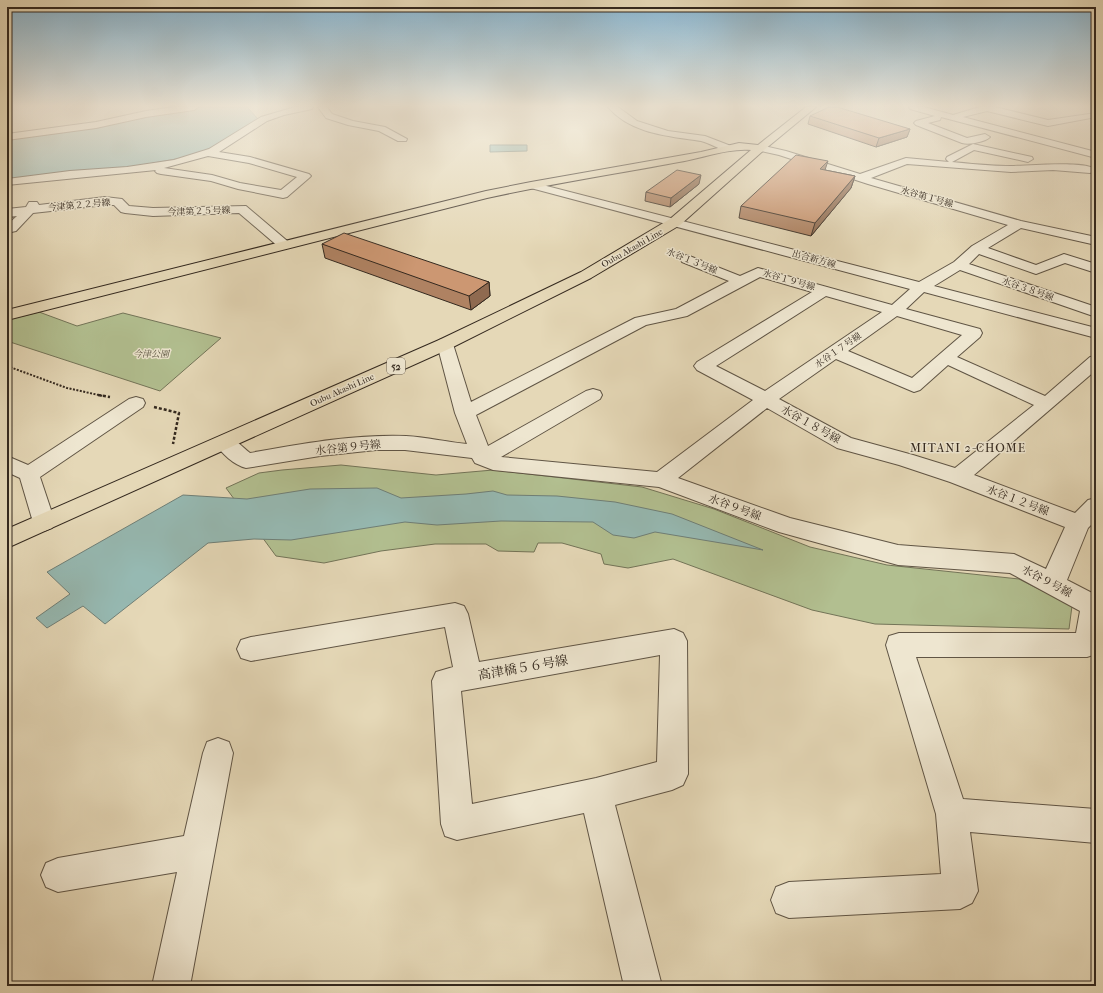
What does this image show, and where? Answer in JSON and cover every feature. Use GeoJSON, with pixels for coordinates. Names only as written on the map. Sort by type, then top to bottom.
{"type":"FeatureCollection","features":[{"type":"Feature","properties":{"kind":"main road"},"geometry":{"type":"LineString","coordinates":[[7,315],[531,185],[707,153]]}},
{"type":"Feature","properties":{"kind":"main road","name":"Oubu Akashi Line"},"geometry":{"type":"LineString","coordinates":[[7,539],[445,344],[586,275],[675,222],[754,153]]}},
{"type":"Feature","properties":{"kind":"street"},"geometry":{"type":"LineString","coordinates":[[7,187],[36,188],[79,174],[86,176],[141,168],[189,159],[206,153]]}},
{"type":"Feature","properties":{"kind":"street"},"geometry":{"type":"LineString","coordinates":[[141,168],[212,178],[238,186],[283,194],[306,176],[250,160],[209,153]]}},
{"type":"Feature","properties":{"kind":"street","name":"水谷第１号線"},"geometry":{"type":"LineString","coordinates":[[783,153],[860,178],[1019,224],[1093,236]]}},
{"type":"Feature","properties":{"kind":"street"},"geometry":{"type":"LineString","coordinates":[[951,158],[960,153]]}},
{"type":"Feature","properties":{"kind":"street"},"geometry":{"type":"LineString","coordinates":[[998,153],[1017,158],[1059,164],[1080,164],[1093,172]]}},
{"type":"Feature","properties":{"kind":"street"},"geometry":{"type":"LineString","coordinates":[[1075,153],[1080,164]]}},
{"type":"Feature","properties":{"kind":"street"},"geometry":{"type":"LineString","coordinates":[[860,178],[906,161],[980,168],[1011,169],[1052,167],[1093,172]]}},
{"type":"Feature","properties":{"kind":"street"},"geometry":{"type":"LineString","coordinates":[[7,182],[36,188]]}},
{"type":"Feature","properties":{"kind":"street","name":"出合新方線"},"geometry":{"type":"LineString","coordinates":[[531,185],[1096,333]]}},
{"type":"Feature","properties":{"kind":"street"},"geometry":{"type":"LineString","coordinates":[[7,229],[11,228],[31,209],[36,188]]}},
{"type":"Feature","properties":{"kind":"street","name":"今津第２２号線"},"geometry":{"type":"LineString","coordinates":[[7,212],[105,201],[118,202],[125,209]]}},
{"type":"Feature","properties":{"kind":"street","name":"今津第２５号線"},"geometry":{"type":"LineString","coordinates":[[125,209],[153,212],[242,209],[285,245]]}},
{"type":"Feature","properties":{"kind":"street","name":"水谷１７号線"},"geometry":{"type":"LineString","coordinates":[[661,480],[766,399],[894,311],[921,287],[959,265],[977,249],[1019,224]]}},
{"type":"Feature","properties":{"kind":"street"},"geometry":{"type":"LineString","coordinates":[[977,249],[1036,270],[1064,258],[1096,269]]}},
{"type":"Feature","properties":{"kind":"street","name":"水谷１３号線"},"geometry":{"type":"LineString","coordinates":[[687,259],[741,281]]}},
{"type":"Feature","properties":{"kind":"street","name":"水谷３８号線"},"geometry":{"type":"LineString","coordinates":[[959,265],[1096,312]]}},
{"type":"Feature","properties":{"kind":"street","name":"水谷１９号線"},"geometry":{"type":"LineString","coordinates":[[465,413],[641,321],[681,313],[758,272],[974,333],[914,386],[836,352]]}},
{"type":"Feature","properties":{"kind":"street","name":"水谷１８号線"},"geometry":{"type":"LineString","coordinates":[[824,291],[703,366],[766,399],[844,443],[906,460],[958,477]]}},
{"type":"Feature","properties":{"kind":"street"},"geometry":{"type":"LineString","coordinates":[[445,344],[465,413],[481,455],[593,395]]}},
{"type":"Feature","properties":{"kind":"street"},"geometry":{"type":"LineString","coordinates":[[946,358],[1048,404]]}},
{"type":"Feature","properties":{"kind":"street"},"geometry":{"type":"LineString","coordinates":[[958,477],[1048,404],[1096,361]]}},
{"type":"Feature","properties":{"kind":"street"},"geometry":{"type":"LineString","coordinates":[[29,474],[136,403]]}},
{"type":"Feature","properties":{"kind":"street","name":"水谷第９号線"},"geometry":{"type":"LineString","coordinates":[[224,443],[246,461],[290,453],[372,443],[396,442],[465,451],[481,455]]}},
{"type":"Feature","properties":{"kind":"street","name":"水谷９号線"},"geometry":{"type":"LineString","coordinates":[[481,455],[493,463],[661,480],[787,526],[898,555],[1014,564],[1053,583],[1095,607]]}},
{"type":"Feature","properties":{"kind":"street"},"geometry":{"type":"LineString","coordinates":[[7,463],[29,474],[44,522]]}},
{"type":"Feature","properties":{"kind":"street","name":"水谷１２号線"},"geometry":{"type":"LineString","coordinates":[[958,477],[1078,523]]}},
{"type":"Feature","properties":{"kind":"street"},"geometry":{"type":"LineString","coordinates":[[1053,583],[1078,523],[1096,506]]}},
{"type":"Feature","properties":{"kind":"street"},"geometry":{"type":"LineString","coordinates":[[789,900],[960,892],[952,814],[899,644],[1087,645],[1095,607]]}},
{"type":"Feature","properties":{"kind":"street"},"geometry":{"type":"LineString","coordinates":[[251,649],[454,614],[469,677]]}},
{"type":"Feature","properties":{"kind":"street","name":"高津橋５６号線"},"geometry":{"type":"LineString","coordinates":[[674,641],[672,774],[596,794],[457,824],[446,681],[674,641]]}},
{"type":"Feature","properties":{"kind":"street"},"geometry":{"type":"LineString","coordinates":[[171,986],[218,753]]}},
{"type":"Feature","properties":{"kind":"street"},"geometry":{"type":"LineString","coordinates":[[596,794],[643,986]]}},
{"type":"Feature","properties":{"kind":"street"},"geometry":{"type":"LineString","coordinates":[[952,814],[1096,826]]}},
{"type":"Feature","properties":{"kind":"street"},"geometry":{"type":"LineString","coordinates":[[58,875],[198,851]]}},
{"type":"Feature","properties":{"kind":"green space","name":"今津公園"},"geometry":{"type":"Polygon","coordinates":[[[39,312],[77,326],[123,313],[221,338],[160,391],[7,341],[7,320],[39,312]]]}},
{"type":"Feature","properties":{"kind":"green space"},"geometry":{"type":"Polygon","coordinates":[[[341,465],[436,475],[493,470],[642,487],[714,509],[810,547],[887,565],[1019,579],[1072,606],[1069,629],[875,624],[812,610],[673,559],[628,568],[604,564],[601,554],[562,543],[538,543],[534,552],[498,551],[486,544],[435,544],[381,551],[324,563],[276,556],[226,488],[259,473],[341,465]]]}},
{"type":"Feature","properties":{"kind":"water"},"geometry":{"type":"Polygon","coordinates":[[[7,153],[198,153],[192,156],[126,168],[7,181],[7,153]]]}},
{"type":"Feature","properties":{"kind":"water"},"geometry":{"type":"Polygon","coordinates":[[[377,488],[401,498],[493,491],[507,495],[557,496],[615,502],[672,514],[763,550],[655,532],[634,538],[613,535],[593,522],[501,521],[437,525],[405,522],[291,540],[254,539],[208,543],[105,624],[83,606],[47,628],[36,618],[70,594],[47,572],[183,495],[247,499],[310,489],[377,488]]]}},
{"type":"Feature","properties":{"kind":"building"},"geometry":{"type":"Polygon","coordinates":[[[796,155],[828,161],[820,169],[855,176],[815,223],[741,206],[796,155]]]}},
{"type":"Feature","properties":{"kind":"building"},"geometry":{"type":"Polygon","coordinates":[[[677,170],[701,175],[671,198],[646,192],[677,170]]]}},
{"type":"Feature","properties":{"kind":"building"},"geometry":{"type":"Polygon","coordinates":[[[344,233],[489,282],[469,296],[322,244],[344,233]]]}},
{"type":"Feature","properties":{"kind":"district","name":"MITANI 2-CHOME"},"geometry":{"type":"Point","coordinates":[968,448]}}]}
